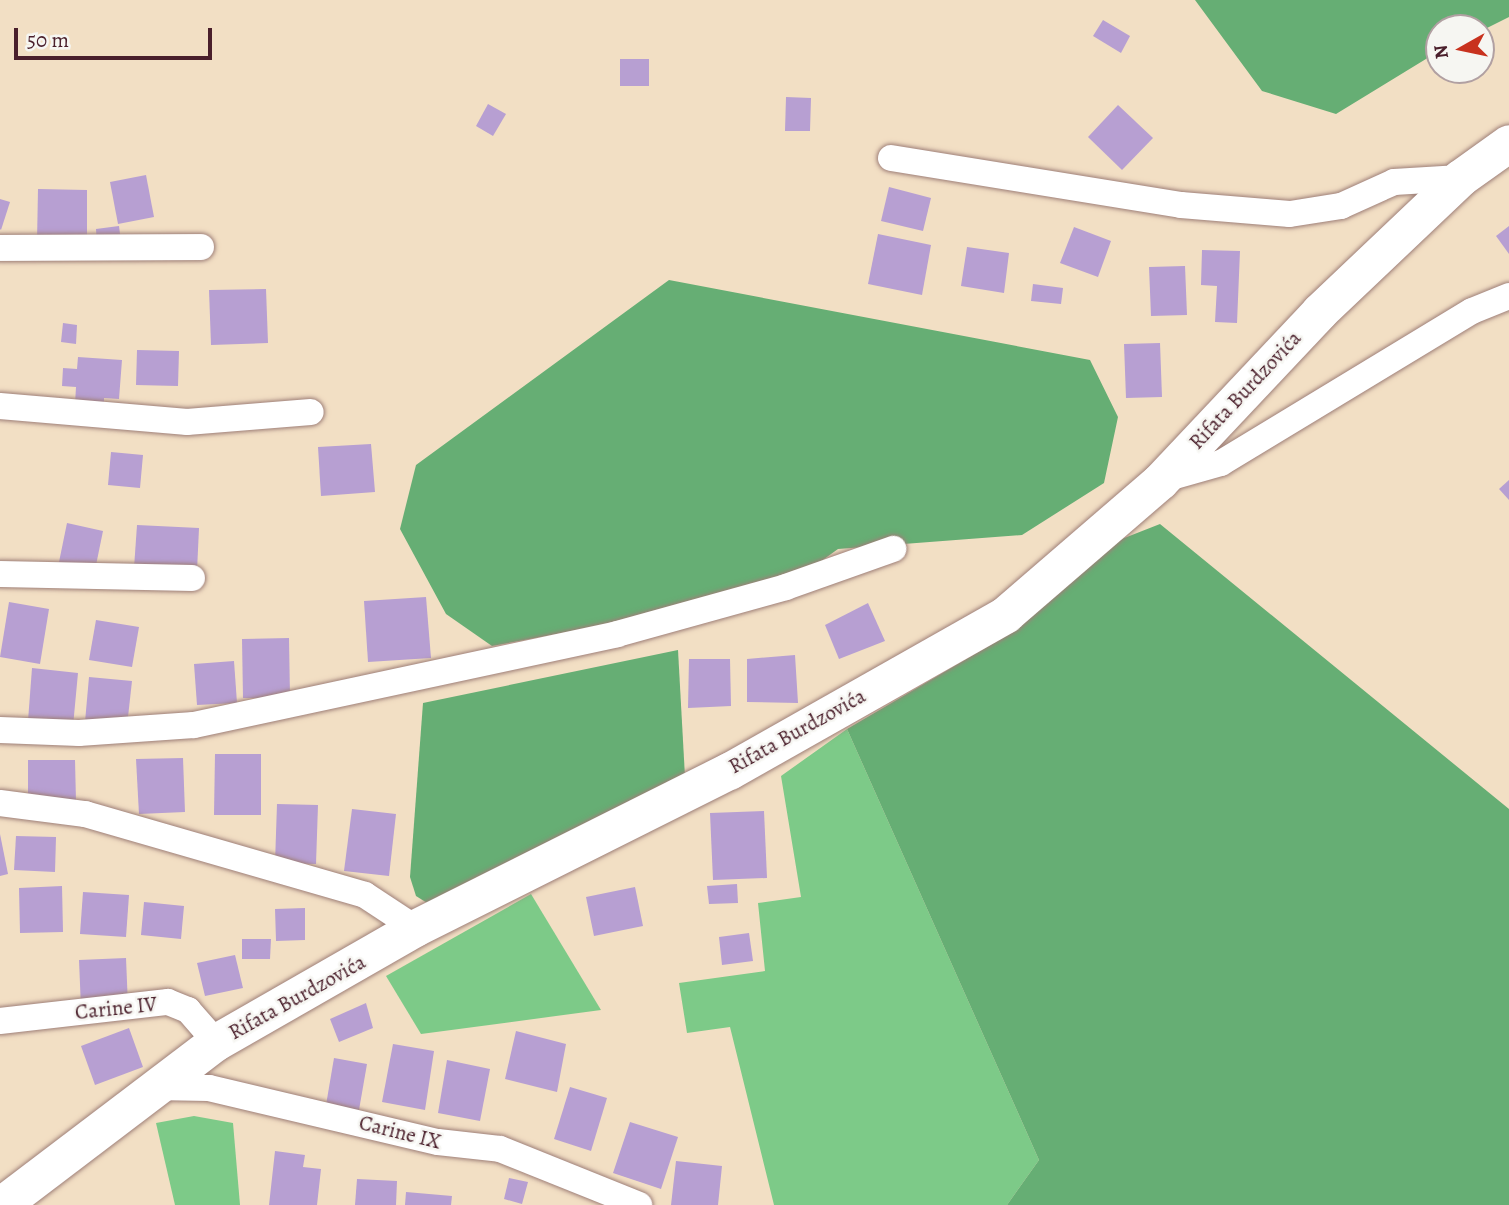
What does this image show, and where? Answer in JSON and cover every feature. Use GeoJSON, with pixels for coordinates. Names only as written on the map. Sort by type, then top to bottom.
{"type":"FeatureCollection","features":[{"type":"Feature","properties":{"kind":"street","name":"Rifata Burdzovića"},"geometry":{"type":"LineString","coordinates":[[1,1205],[153,1087],[216,1042],[415,928],[729,771],[1006,614],[1160,481],[1319,312],[1460,178],[1509,143]]}},
{"type":"Feature","properties":{"kind":"street"},"geometry":{"type":"LineString","coordinates":[[891,158],[1181,205],[1290,214],[1341,206],[1394,182],[1460,178]]}},
{"type":"Feature","properties":{"kind":"street"},"geometry":{"type":"LineString","coordinates":[[0,248],[201,247]]}},
{"type":"Feature","properties":{"kind":"street"},"geometry":{"type":"LineString","coordinates":[[1160,481],[1221,463],[1472,311],[1509,296]]}},
{"type":"Feature","properties":{"kind":"street"},"geometry":{"type":"LineString","coordinates":[[0,406],[187,422],[311,412]]}},
{"type":"Feature","properties":{"kind":"street"},"geometry":{"type":"LineString","coordinates":[[0,730],[79,733],[194,725],[617,634],[786,587],[893,549]]}},
{"type":"Feature","properties":{"kind":"street"},"geometry":{"type":"LineString","coordinates":[[0,574],[192,578]]}},
{"type":"Feature","properties":{"kind":"street"},"geometry":{"type":"LineString","coordinates":[[0,803],[85,814],[365,895],[415,928]]}},
{"type":"Feature","properties":{"kind":"street","name":"Carine IV"},"geometry":{"type":"LineString","coordinates":[[0,1021],[168,1002],[188,1010],[216,1042]]}},
{"type":"Feature","properties":{"kind":"street","name":"Carine IX"},"geometry":{"type":"LineString","coordinates":[[153,1087],[209,1088],[438,1143],[500,1149],[639,1205]]}},
{"type":"Feature","properties":{"kind":"green space"},"geometry":{"type":"Polygon","coordinates":[[[1195,0],[1509,0],[1509,17],[1495,24],[1495,14],[1425,14],[1425,60],[1336,114],[1262,91],[1195,0]]]}},
{"type":"Feature","properties":{"kind":"green space"},"geometry":{"type":"Polygon","coordinates":[[[669,280],[1090,360],[1118,417],[1104,483],[1022,535],[838,549],[777,593],[492,646],[446,614],[400,529],[416,465],[669,280]]]}},
{"type":"Feature","properties":{"kind":"green space"},"geometry":{"type":"Polygon","coordinates":[[[1160,524],[1509,809],[1509,1205],[1007,1205],[1039,1160],[847,729],[1016,630],[1109,544],[1160,524]]]}},
{"type":"Feature","properties":{"kind":"green space"},"geometry":{"type":"Polygon","coordinates":[[[678,650],[685,777],[432,906],[416,896],[410,877],[423,703],[678,650]]]}},
{"type":"Feature","properties":{"kind":"green space"},"geometry":{"type":"Polygon","coordinates":[[[847,729],[1039,1160],[1007,1205],[774,1205],[730,1027],[687,1033],[679,983],[765,971],[758,903],[801,897],[781,776],[847,729]]]}},
{"type":"Feature","properties":{"kind":"green space"},"geometry":{"type":"Polygon","coordinates":[[[531,894],[601,1010],[421,1034],[386,976],[531,894]]]}},
{"type":"Feature","properties":{"kind":"green space"},"geometry":{"type":"Polygon","coordinates":[[[194,1116],[233,1123],[240,1205],[175,1205],[156,1123],[194,1116]]]}},
{"type":"Feature","properties":{"kind":"building"},"geometry":{"type":"Polygon","coordinates":[[[1103,20],[1130,36],[1121,53],[1093,36],[1103,20]]]}},
{"type":"Feature","properties":{"kind":"building"},"geometry":{"type":"Polygon","coordinates":[[[620,59],[649,59],[649,86],[620,86],[620,59]]]}},
{"type":"Feature","properties":{"kind":"building"},"geometry":{"type":"Polygon","coordinates":[[[786,97],[811,98],[810,131],[785,131],[786,97]]]}},
{"type":"Feature","properties":{"kind":"building"},"geometry":{"type":"Polygon","coordinates":[[[488,104],[506,114],[493,136],[476,126],[488,104]]]}},
{"type":"Feature","properties":{"kind":"building"},"geometry":{"type":"Polygon","coordinates":[[[1118,105],[1153,138],[1122,170],[1088,137],[1118,105]]]}},
{"type":"Feature","properties":{"kind":"building"},"geometry":{"type":"Polygon","coordinates":[[[146,175],[154,217],[118,224],[110,182],[146,175]]]}},
{"type":"Feature","properties":{"kind":"building"},"geometry":{"type":"Polygon","coordinates":[[[889,187],[931,198],[923,231],[881,221],[889,187]]]}},
{"type":"Feature","properties":{"kind":"building"},"geometry":{"type":"Polygon","coordinates":[[[38,189],[87,190],[87,243],[37,242],[38,189]]]}},
{"type":"Feature","properties":{"kind":"building"},"geometry":{"type":"Polygon","coordinates":[[[0,199],[10,202],[1,230],[0,229],[0,199]]]}},
{"type":"Feature","properties":{"kind":"building"},"geometry":{"type":"Polygon","coordinates":[[[119,226],[121,242],[97,245],[96,229],[119,226]]]}},
{"type":"Feature","properties":{"kind":"building"},"geometry":{"type":"Polygon","coordinates":[[[1509,226],[1509,254],[1496,236],[1509,226]]]}},
{"type":"Feature","properties":{"kind":"building"},"geometry":{"type":"Polygon","coordinates":[[[1074,227],[1111,241],[1098,277],[1060,263],[1074,227]]]}},
{"type":"Feature","properties":{"kind":"building"},"geometry":{"type":"Polygon","coordinates":[[[878,234],[931,245],[922,295],[868,284],[878,234]]]}},
{"type":"Feature","properties":{"kind":"building"},"geometry":{"type":"Polygon","coordinates":[[[967,247],[1009,253],[1004,293],[961,286],[967,247]]]}},
{"type":"Feature","properties":{"kind":"building"},"geometry":{"type":"Polygon","coordinates":[[[1202,250],[1240,251],[1237,323],[1215,322],[1217,286],[1201,285],[1202,250]]]}},
{"type":"Feature","properties":{"kind":"building"},"geometry":{"type":"Polygon","coordinates":[[[1185,266],[1187,315],[1151,316],[1149,267],[1185,266]]]}},
{"type":"Feature","properties":{"kind":"building"},"geometry":{"type":"Polygon","coordinates":[[[1033,284],[1063,288],[1061,304],[1031,301],[1033,284]]]}},
{"type":"Feature","properties":{"kind":"building"},"geometry":{"type":"Polygon","coordinates":[[[266,289],[268,343],[211,345],[209,290],[266,289]]]}},
{"type":"Feature","properties":{"kind":"building"},"geometry":{"type":"Polygon","coordinates":[[[63,323],[77,325],[76,344],[61,342],[63,323]]]}},
{"type":"Feature","properties":{"kind":"building"},"geometry":{"type":"Polygon","coordinates":[[[1160,343],[1162,397],[1126,398],[1124,344],[1160,343]]]}},
{"type":"Feature","properties":{"kind":"building"},"geometry":{"type":"Polygon","coordinates":[[[137,350],[179,351],[178,386],[136,385],[137,350]]]}},
{"type":"Feature","properties":{"kind":"building"},"geometry":{"type":"Polygon","coordinates":[[[78,357],[122,360],[119,399],[104,398],[104,406],[75,404],[76,387],[62,386],[63,368],[77,369],[78,357]]]}},
{"type":"Feature","properties":{"kind":"building"},"geometry":{"type":"Polygon","coordinates":[[[371,444],[375,492],[321,496],[318,447],[371,444]]]}},
{"type":"Feature","properties":{"kind":"building"},"geometry":{"type":"Polygon","coordinates":[[[111,452],[143,455],[140,488],[108,485],[111,452]]]}},
{"type":"Feature","properties":{"kind":"building"},"geometry":{"type":"Polygon","coordinates":[[[1509,480],[1509,500],[1499,489],[1509,480]]]}},
{"type":"Feature","properties":{"kind":"building"},"geometry":{"type":"Polygon","coordinates":[[[67,523],[103,531],[95,570],[59,562],[67,523]]]}},
{"type":"Feature","properties":{"kind":"building"},"geometry":{"type":"Polygon","coordinates":[[[137,525],[199,528],[197,571],[134,568],[137,525]]]}},
{"type":"Feature","properties":{"kind":"building"},"geometry":{"type":"Polygon","coordinates":[[[426,597],[431,658],[368,662],[364,601],[426,597]]]}},
{"type":"Feature","properties":{"kind":"building"},"geometry":{"type":"Polygon","coordinates":[[[9,602],[49,609],[40,664],[0,657],[9,602]]]}},
{"type":"Feature","properties":{"kind":"building"},"geometry":{"type":"Polygon","coordinates":[[[868,603],[885,641],[839,659],[825,625],[868,603]]]}},
{"type":"Feature","properties":{"kind":"building"},"geometry":{"type":"Polygon","coordinates":[[[96,620],[139,627],[132,667],[89,660],[96,620]]]}},
{"type":"Feature","properties":{"kind":"building"},"geometry":{"type":"Polygon","coordinates":[[[289,638],[290,698],[243,698],[242,639],[289,638]]]}},
{"type":"Feature","properties":{"kind":"building"},"geometry":{"type":"Polygon","coordinates":[[[795,655],[798,703],[747,702],[747,659],[795,655]]]}},
{"type":"Feature","properties":{"kind":"building"},"geometry":{"type":"Polygon","coordinates":[[[689,659],[730,659],[731,706],[688,708],[689,659]]]}},
{"type":"Feature","properties":{"kind":"building"},"geometry":{"type":"Polygon","coordinates":[[[234,661],[237,703],[197,705],[194,664],[234,661]]]}},
{"type":"Feature","properties":{"kind":"building"},"geometry":{"type":"Polygon","coordinates":[[[32,668],[78,673],[73,726],[28,721],[32,668]]]}},
{"type":"Feature","properties":{"kind":"building"},"geometry":{"type":"Polygon","coordinates":[[[89,677],[132,681],[127,726],[85,722],[89,677]]]}},
{"type":"Feature","properties":{"kind":"building"},"geometry":{"type":"Polygon","coordinates":[[[215,754],[261,754],[261,815],[214,815],[215,754]]]}},
{"type":"Feature","properties":{"kind":"building"},"geometry":{"type":"Polygon","coordinates":[[[183,758],[185,812],[139,814],[136,759],[183,758]]]}},
{"type":"Feature","properties":{"kind":"building"},"geometry":{"type":"Polygon","coordinates":[[[28,760],[75,760],[76,802],[28,802],[28,760]]]}},
{"type":"Feature","properties":{"kind":"building"},"geometry":{"type":"Polygon","coordinates":[[[277,804],[318,805],[316,864],[275,863],[277,804]]]}},
{"type":"Feature","properties":{"kind":"building"},"geometry":{"type":"Polygon","coordinates":[[[352,809],[396,814],[389,876],[344,871],[352,809]]]}},
{"type":"Feature","properties":{"kind":"building"},"geometry":{"type":"Polygon","coordinates":[[[764,811],[767,878],[713,880],[710,813],[764,811]]]}},
{"type":"Feature","properties":{"kind":"building"},"geometry":{"type":"Polygon","coordinates":[[[0,834],[8,874],[0,876],[0,834]]]}},
{"type":"Feature","properties":{"kind":"building"},"geometry":{"type":"Polygon","coordinates":[[[16,836],[56,837],[55,872],[14,870],[16,836]]]}},
{"type":"Feature","properties":{"kind":"building"},"geometry":{"type":"Polygon","coordinates":[[[737,884],[738,903],[709,904],[707,886],[737,884]]]}},
{"type":"Feature","properties":{"kind":"building"},"geometry":{"type":"Polygon","coordinates":[[[62,886],[63,932],[20,933],[19,888],[62,886]]]}},
{"type":"Feature","properties":{"kind":"building"},"geometry":{"type":"Polygon","coordinates":[[[635,887],[643,926],[594,936],[586,897],[635,887]]]}},
{"type":"Feature","properties":{"kind":"building"},"geometry":{"type":"Polygon","coordinates":[[[83,892],[129,895],[126,937],[80,934],[83,892]]]}},
{"type":"Feature","properties":{"kind":"building"},"geometry":{"type":"Polygon","coordinates":[[[144,902],[184,906],[181,939],[141,935],[144,902]]]}},
{"type":"Feature","properties":{"kind":"building"},"geometry":{"type":"Polygon","coordinates":[[[305,908],[305,940],[276,941],[275,909],[305,908]]]}},
{"type":"Feature","properties":{"kind":"building"},"geometry":{"type":"Polygon","coordinates":[[[749,933],[753,961],[722,965],[719,937],[749,933]]]}},
{"type":"Feature","properties":{"kind":"building"},"geometry":{"type":"Polygon","coordinates":[[[242,939],[271,939],[270,959],[242,959],[242,939]]]}},
{"type":"Feature","properties":{"kind":"building"},"geometry":{"type":"Polygon","coordinates":[[[235,955],[243,988],[205,996],[197,963],[235,955]]]}},
{"type":"Feature","properties":{"kind":"building"},"geometry":{"type":"Polygon","coordinates":[[[126,958],[128,1006],[81,1008],[79,960],[126,958]]]}},
{"type":"Feature","properties":{"kind":"building"},"geometry":{"type":"Polygon","coordinates":[[[366,1003],[373,1028],[339,1042],[330,1019],[366,1003]]]}},
{"type":"Feature","properties":{"kind":"building"},"geometry":{"type":"Polygon","coordinates":[[[129,1028],[143,1067],[95,1085],[81,1046],[129,1028]]]}},
{"type":"Feature","properties":{"kind":"building"},"geometry":{"type":"Polygon","coordinates":[[[516,1031],[566,1044],[557,1092],[505,1079],[516,1031]]]}},
{"type":"Feature","properties":{"kind":"building"},"geometry":{"type":"Polygon","coordinates":[[[393,1044],[434,1051],[425,1110],[382,1102],[393,1044]]]}},
{"type":"Feature","properties":{"kind":"building"},"geometry":{"type":"Polygon","coordinates":[[[334,1058],[367,1064],[359,1110],[326,1105],[334,1058]]]}},
{"type":"Feature","properties":{"kind":"building"},"geometry":{"type":"Polygon","coordinates":[[[447,1060],[490,1069],[480,1121],[438,1113],[447,1060]]]}},
{"type":"Feature","properties":{"kind":"building"},"geometry":{"type":"Polygon","coordinates":[[[570,1087],[607,1098],[591,1151],[554,1139],[570,1087]]]}},
{"type":"Feature","properties":{"kind":"building"},"geometry":{"type":"Polygon","coordinates":[[[630,1122],[678,1137],[661,1189],[613,1173],[630,1122]]]}},
{"type":"Feature","properties":{"kind":"building"},"geometry":{"type":"Polygon","coordinates":[[[275,1151],[305,1155],[303,1167],[321,1169],[317,1205],[269,1205],[275,1151]]]}},
{"type":"Feature","properties":{"kind":"building"},"geometry":{"type":"Polygon","coordinates":[[[676,1161],[722,1166],[718,1205],[671,1205],[676,1161]]]}},
{"type":"Feature","properties":{"kind":"building"},"geometry":{"type":"Polygon","coordinates":[[[509,1178],[528,1182],[522,1204],[504,1199],[509,1178]]]}},
{"type":"Feature","properties":{"kind":"building"},"geometry":{"type":"Polygon","coordinates":[[[357,1179],[397,1181],[396,1205],[355,1205],[357,1179]]]}},
{"type":"Feature","properties":{"kind":"building"},"geometry":{"type":"Polygon","coordinates":[[[406,1192],[452,1196],[451,1205],[405,1205],[406,1192]]]}}]}
